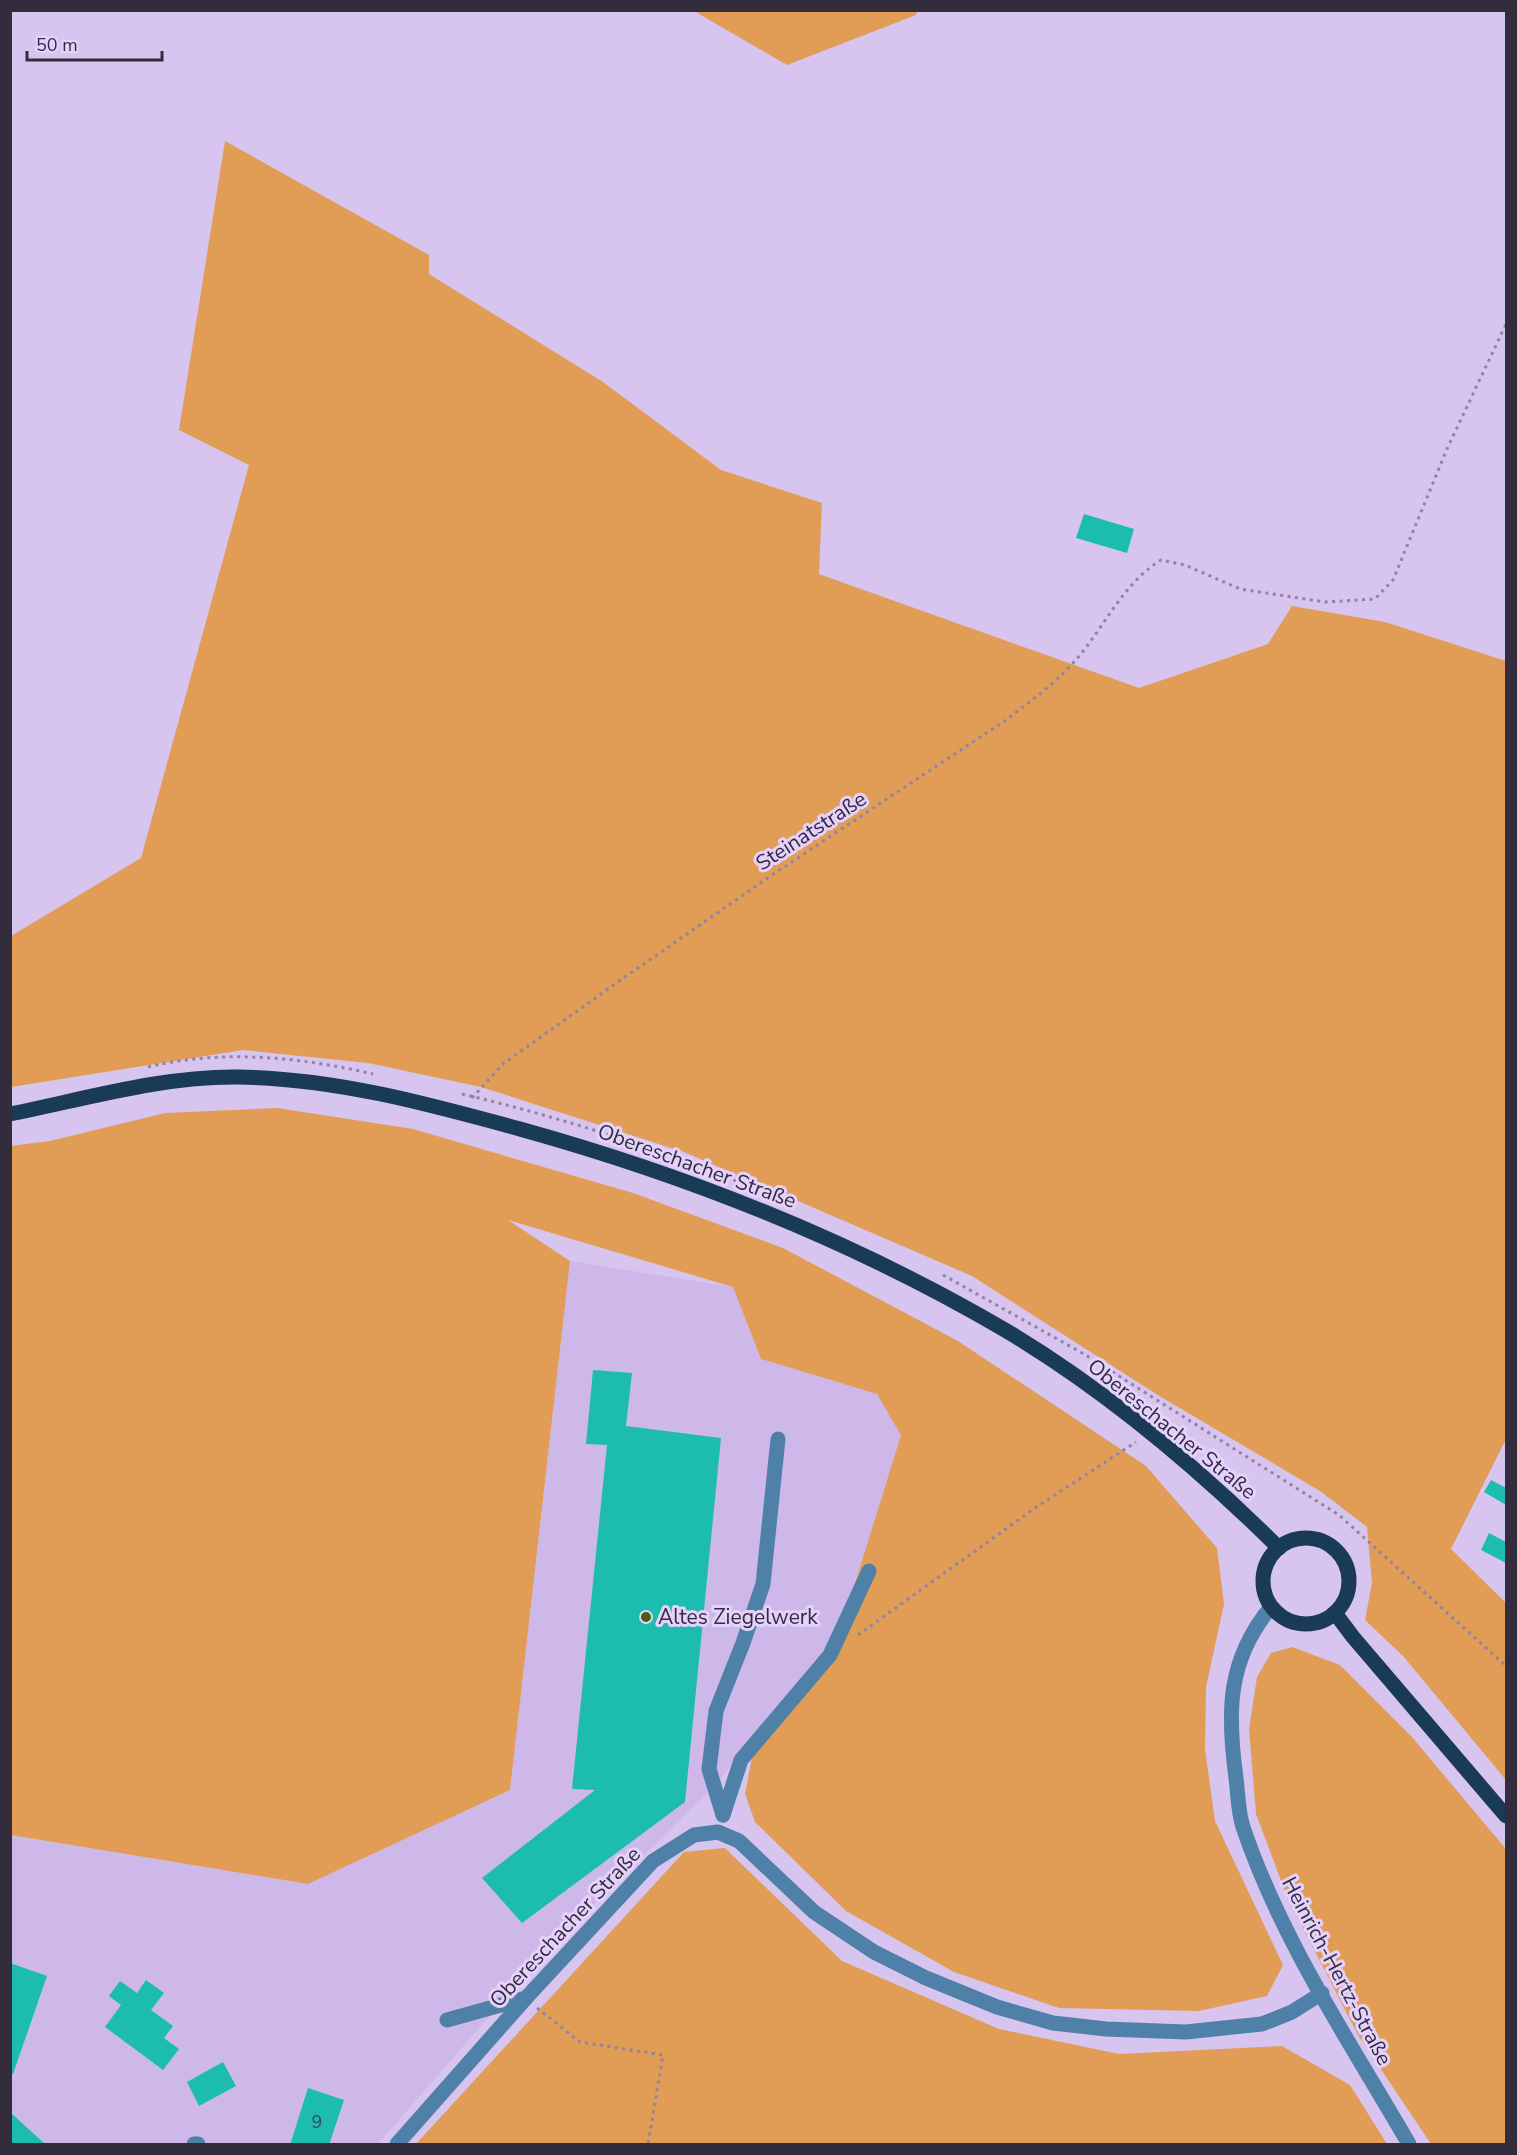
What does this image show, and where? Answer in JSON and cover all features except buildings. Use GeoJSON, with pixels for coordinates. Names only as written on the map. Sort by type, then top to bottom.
{"type":"FeatureCollection","features":[{"type":"Feature","properties":{"kind":"main road","name":"Obereschacher Straße"},"geometry":{"type":"LineString","coordinates":[[10,1114],[184,1079],[238,1077],[296,1080],[361,1090],[467,1114],[575,1144],[677,1178],[750,1205],[833,1241],[928,1287],[1006,1331],[1060,1366],[1150,1433],[1279,1548]]}},
{"type":"Feature","properties":{"kind":"main road"},"geometry":{"type":"LineString","coordinates":[[1310,1538],[1330,1545],[1338,1553],[1348,1572],[1349,1583],[1347,1594],[1335,1613],[1320,1622],[1302,1624],[1290,1621],[1271,1607],[1266,1597],[1263,1576],[1271,1556],[1279,1548],[1299,1539],[1310,1538]]}},
{"type":"Feature","properties":{"kind":"main road"},"geometry":{"type":"LineString","coordinates":[[1335,1613],[1506,1816]]}},
{"type":"Feature","properties":{"kind":"street"},"geometry":{"type":"LineString","coordinates":[[723,1815],[709,1769],[716,1711],[763,1584],[778,1439]]}},
{"type":"Feature","properties":{"kind":"street"},"geometry":{"type":"LineString","coordinates":[[869,1571],[830,1655],[751,1745],[741,1760],[717,1832],[739,1841],[814,1912],[874,1952],[926,1978],[997,2007],[1053,2022],[1106,2030],[1186,2032],[1207,2030],[1262,2024],[1292,2012],[1322,1993]]}},
{"type":"Feature","properties":{"kind":"street","name":"Heinrich-Hertz-Straße"},"geometry":{"type":"LineString","coordinates":[[1271,1607],[1244,1646],[1233,1683],[1231,1744],[1242,1824],[1280,1918],[1409,2145]]}},
{"type":"Feature","properties":{"kind":"street","name":"Obereschacher Straße"},"geometry":{"type":"LineString","coordinates":[[398,2145],[526,1998],[653,1861],[694,1835],[717,1832]]}},
{"type":"Feature","properties":{"kind":"street"},"geometry":{"type":"LineString","coordinates":[[447,2020],[526,1998]]}},
{"type":"Feature","properties":{"kind":"path","name":"Steinatstraße"},"geometry":{"type":"LineString","coordinates":[[467,1114],[473,1097],[502,1064],[772,875],[1006,720],[1040,693],[1079,656],[1113,606],[1145,570],[1161,560],[1185,565],[1240,589],[1326,602],[1375,599],[1393,580],[1447,449],[1506,324]]}},
{"type":"Feature","properties":{"kind":"path"},"geometry":{"type":"LineString","coordinates":[[141,1069],[196,1059],[244,1057],[289,1059],[379,1076]]}},
{"type":"Feature","properties":{"kind":"path"},"geometry":{"type":"LineString","coordinates":[[461,1094],[586,1128],[715,1171],[767,1194]]}},
{"type":"Feature","properties":{"kind":"path"},"geometry":{"type":"LineString","coordinates":[[942,1274],[1084,1354],[1339,1515],[1506,1666]]}},
{"type":"Feature","properties":{"kind":"path"},"geometry":{"type":"LineString","coordinates":[[830,1655],[1035,1508],[1150,1433]]}},
{"type":"Feature","properties":{"kind":"path"},"geometry":{"type":"LineString","coordinates":[[526,1998],[580,2042],[663,2055],[648,2145]]}},
{"type":"Feature","properties":{"kind":"shaded area"},"geometry":{"type":"Polygon","coordinates":[[[694,11],[917,11],[916,15],[787,65],[694,11]]]}},
{"type":"Feature","properties":{"kind":"shaded area"},"geometry":{"type":"Polygon","coordinates":[[[225,141],[429,255],[429,274],[603,382],[721,470],[822,503],[819,574],[1139,688],[1268,644],[1292,606],[1385,622],[1506,661],[1506,1439],[1451,1549],[1506,1603],[1506,1780],[1403,1656],[1365,1620],[1372,1583],[1367,1527],[1320,1491],[1161,1397],[972,1276],[684,1152],[481,1087],[368,1063],[243,1050],[11,1087],[11,936],[141,858],[249,465],[179,430],[225,141]]]}},
{"type":"Feature","properties":{"kind":"shaded area"},"geometry":{"type":"Polygon","coordinates":[[[277,1108],[413,1129],[633,1193],[783,1248],[958,1341],[1146,1466],[1217,1548],[1224,1604],[1206,1687],[1205,1749],[1215,1821],[1283,1965],[1267,1996],[1199,2011],[1059,2008],[954,1972],[846,1911],[755,1822],[745,1794],[753,1752],[831,1661],[901,1435],[877,1394],[761,1359],[733,1287],[508,1220],[570,1261],[510,1790],[308,1884],[11,1835],[10,1146],[50,1141],[165,1113],[277,1108]]]}},
{"type":"Feature","properties":{"kind":"shaded area"},"geometry":{"type":"Polygon","coordinates":[[[570,1261],[733,1287],[761,1359],[877,1394],[901,1435],[853,1590],[825,1652],[714,1786],[541,1957],[378,2144],[11,2144],[10,1835],[308,1884],[510,1790],[570,1261]]]}},
{"type":"Feature","properties":{"kind":"shaded area"},"geometry":{"type":"Polygon","coordinates":[[[1292,1647],[1340,1665],[1411,1736],[1506,1849],[1506,2144],[1431,2144],[1358,2035],[1288,1899],[1256,1814],[1249,1729],[1257,1677],[1271,1653],[1292,1647]]]}},
{"type":"Feature","properties":{"kind":"shaded area"},"geometry":{"type":"Polygon","coordinates":[[[725,1848],[842,1961],[999,2029],[1119,2054],[1282,2046],[1350,2085],[1387,2144],[416,2144],[684,1852],[725,1848]]]}},
{"type":"Feature","properties":{"kind":"place","name":"Altes Ziegelwerk"},"geometry":{"type":"Point","coordinates":[646,1617]}}]}
